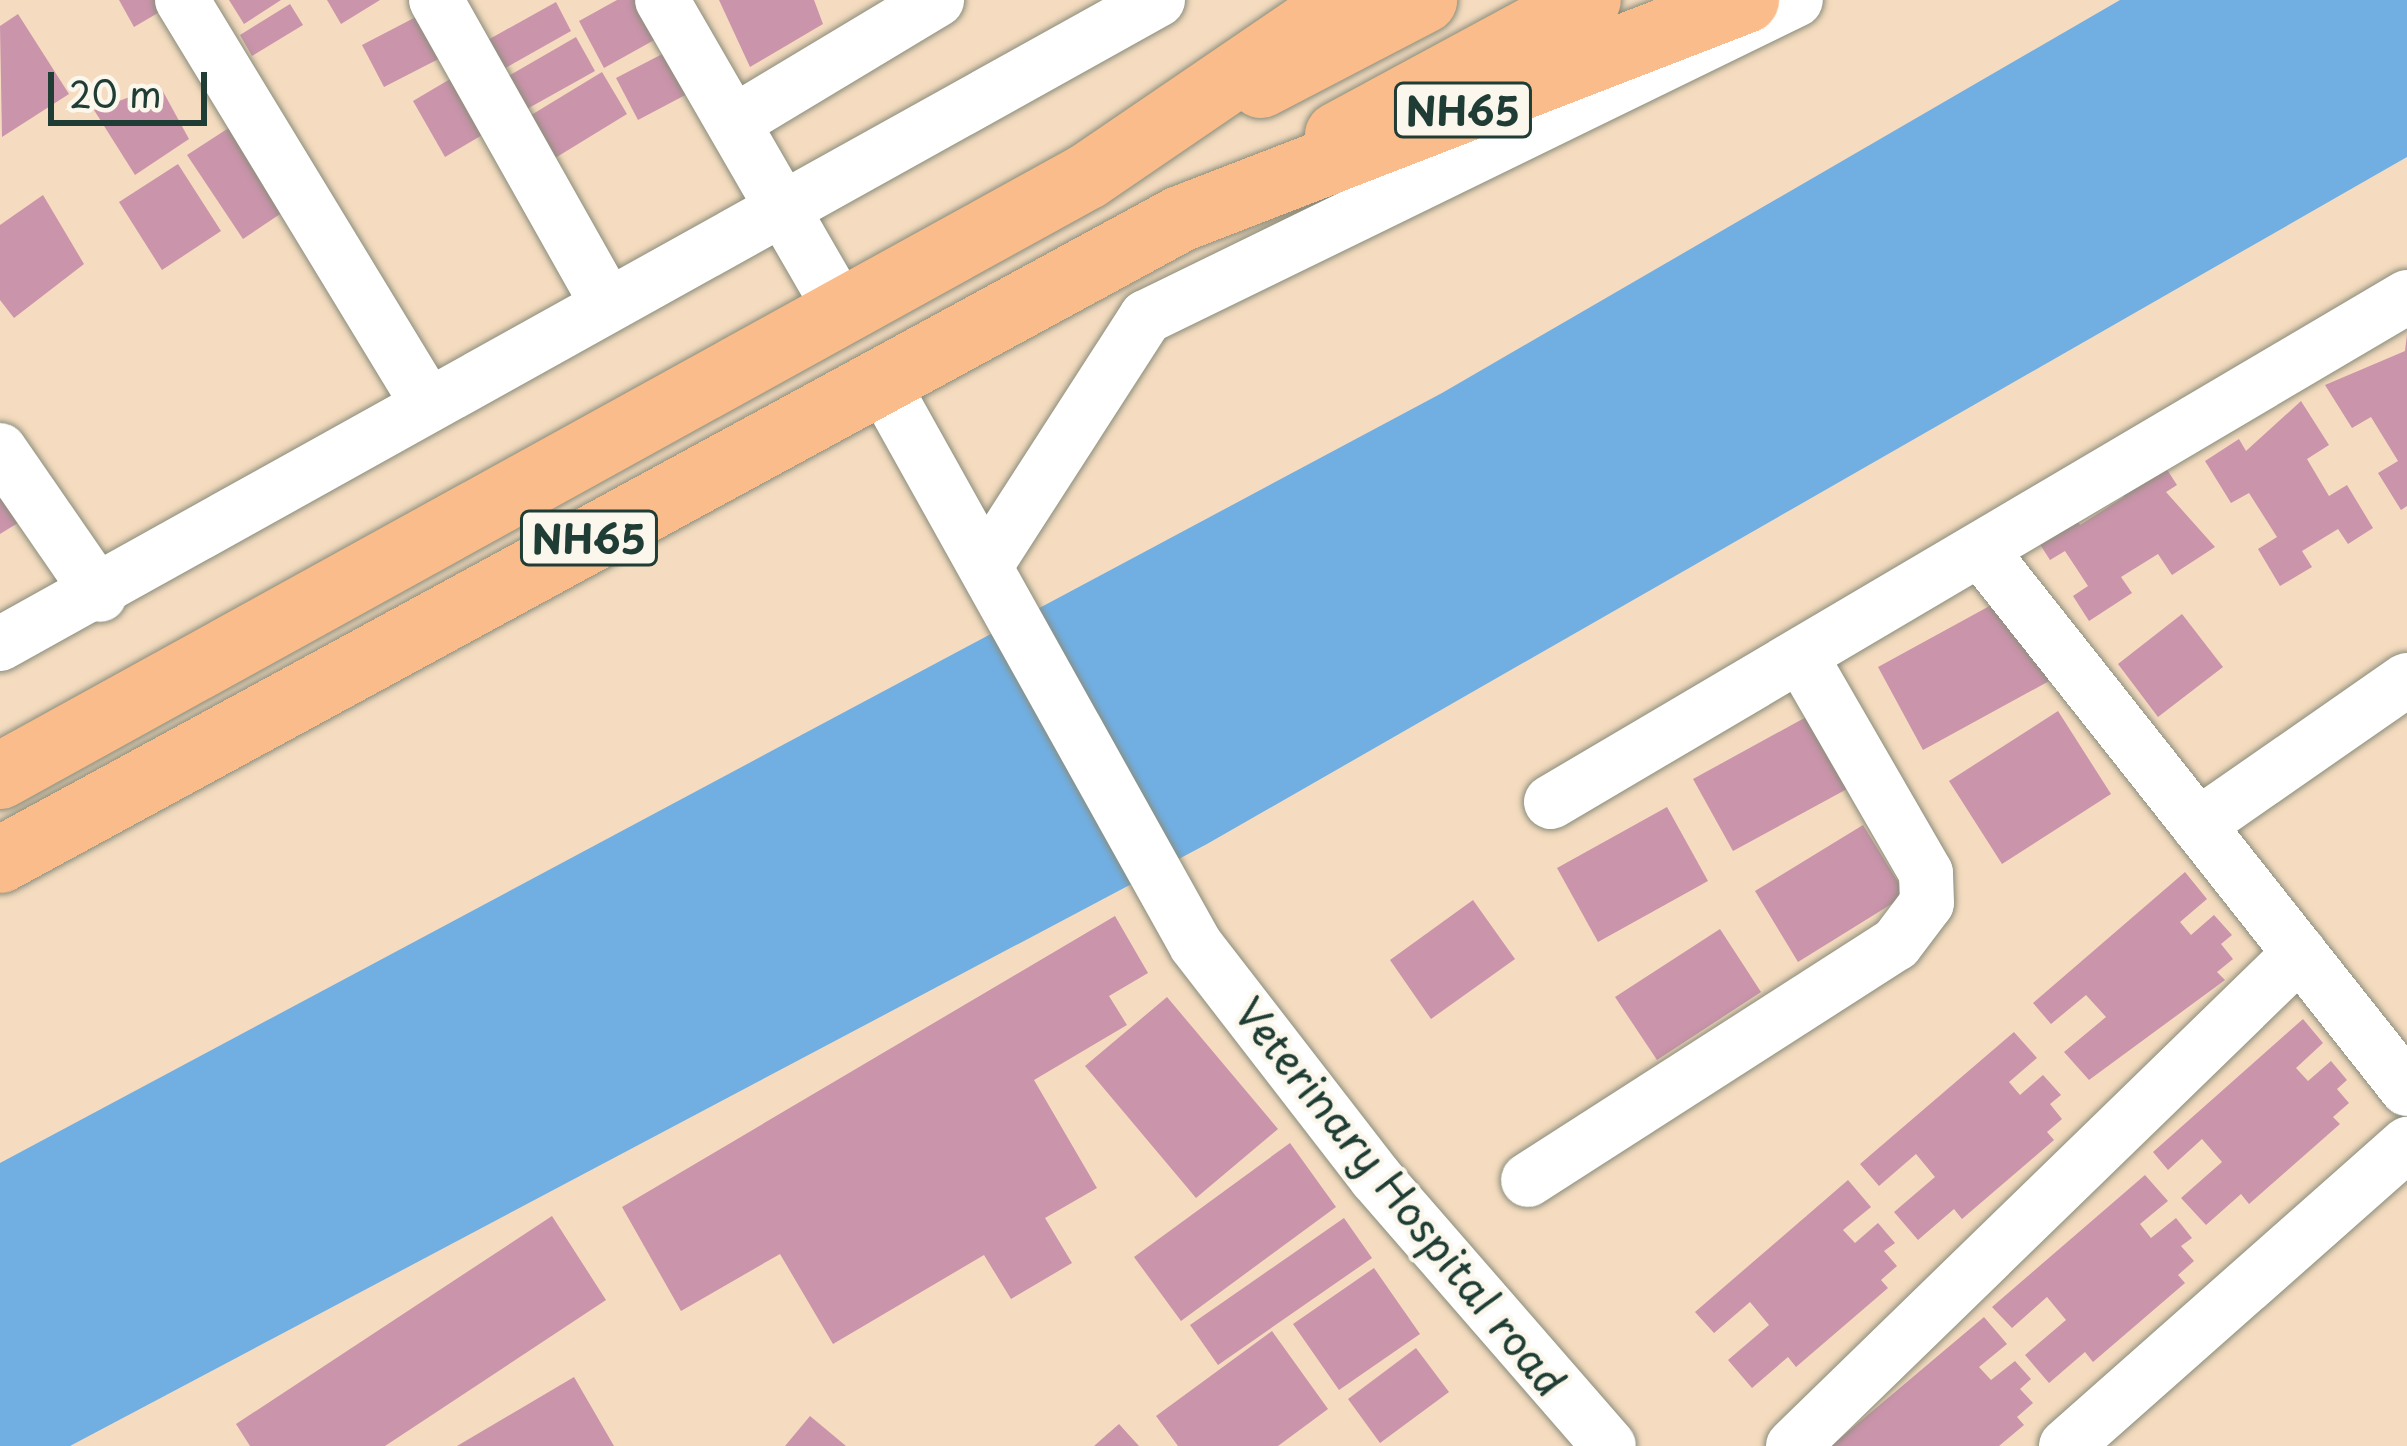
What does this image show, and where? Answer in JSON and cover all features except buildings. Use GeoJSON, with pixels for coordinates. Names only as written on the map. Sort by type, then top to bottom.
{"type":"FeatureCollection","features":[{"type":"Feature","properties":{"kind":"main road","name":"NH65"},"geometry":{"type":"LineString","coordinates":[[0,776],[641,427],[839,306],[1088,176],[1346,0]]}},
{"type":"Feature","properties":{"kind":"main road"},"geometry":{"type":"LineString","coordinates":[[1088,176],[1424,0]]}},
{"type":"Feature","properties":{"kind":"main road"},"geometry":{"type":"LineString","coordinates":[[1180,219],[1588,0]]}},
{"type":"Feature","properties":{"kind":"main road","name":"NH65"},"geometry":{"type":"LineString","coordinates":[[0,860],[1180,219],[1746,0]]}},
{"type":"Feature","properties":{"kind":"street"},"geometry":{"type":"LineString","coordinates":[[182,0],[428,405]]}},
{"type":"Feature","properties":{"kind":"street"},"geometry":{"type":"LineString","coordinates":[[436,0],[607,303]]}},
{"type":"Feature","properties":{"kind":"street"},"geometry":{"type":"LineString","coordinates":[[662,0],[839,306]]}},
{"type":"Feature","properties":{"kind":"street"},"geometry":{"type":"LineString","coordinates":[[0,644],[100,595],[782,201],[974,110],[1158,0]]}},
{"type":"Feature","properties":{"kind":"street"},"geometry":{"type":"LineString","coordinates":[[990,559],[1146,316],[1796,0]]}},
{"type":"Feature","properties":{"kind":"street"},"geometry":{"type":"LineString","coordinates":[[734,122],[921,4]]}},
{"type":"Feature","properties":{"kind":"street"},"geometry":{"type":"LineString","coordinates":[[1551,802],[1982,552],[2407,297]]}},
{"type":"Feature","properties":{"kind":"street","name":"Veterinary Hospital road"},"geometry":{"type":"LineString","coordinates":[[880,379],[990,559],[1196,945],[1376,1178],[1609,1446]]}},
{"type":"Feature","properties":{"kind":"street"},"geometry":{"type":"LineString","coordinates":[[0,450],[100,595]]}},
{"type":"Feature","properties":{"kind":"street"},"geometry":{"type":"LineString","coordinates":[[1982,552],[2407,1089]]}},
{"type":"Feature","properties":{"kind":"street"},"geometry":{"type":"LineString","coordinates":[[1528,1180],[1896,944],[1927,903],[1926,873],[1802,658]]}},
{"type":"Feature","properties":{"kind":"street"},"geometry":{"type":"LineString","coordinates":[[2198,825],[2407,680]]}},
{"type":"Feature","properties":{"kind":"street"},"geometry":{"type":"LineString","coordinates":[[1793,1446],[2300,953]]}},
{"type":"Feature","properties":{"kind":"street"},"geometry":{"type":"LineString","coordinates":[[2066,1446],[2407,1144]]}},
{"type":"Feature","properties":{"kind":"water"},"geometry":{"type":"Polygon","coordinates":[[[2120,0],[2407,0],[2407,157],[1207,844],[70,1446],[0,1446],[0,1163],[1442,393],[2120,0]]]}}]}
